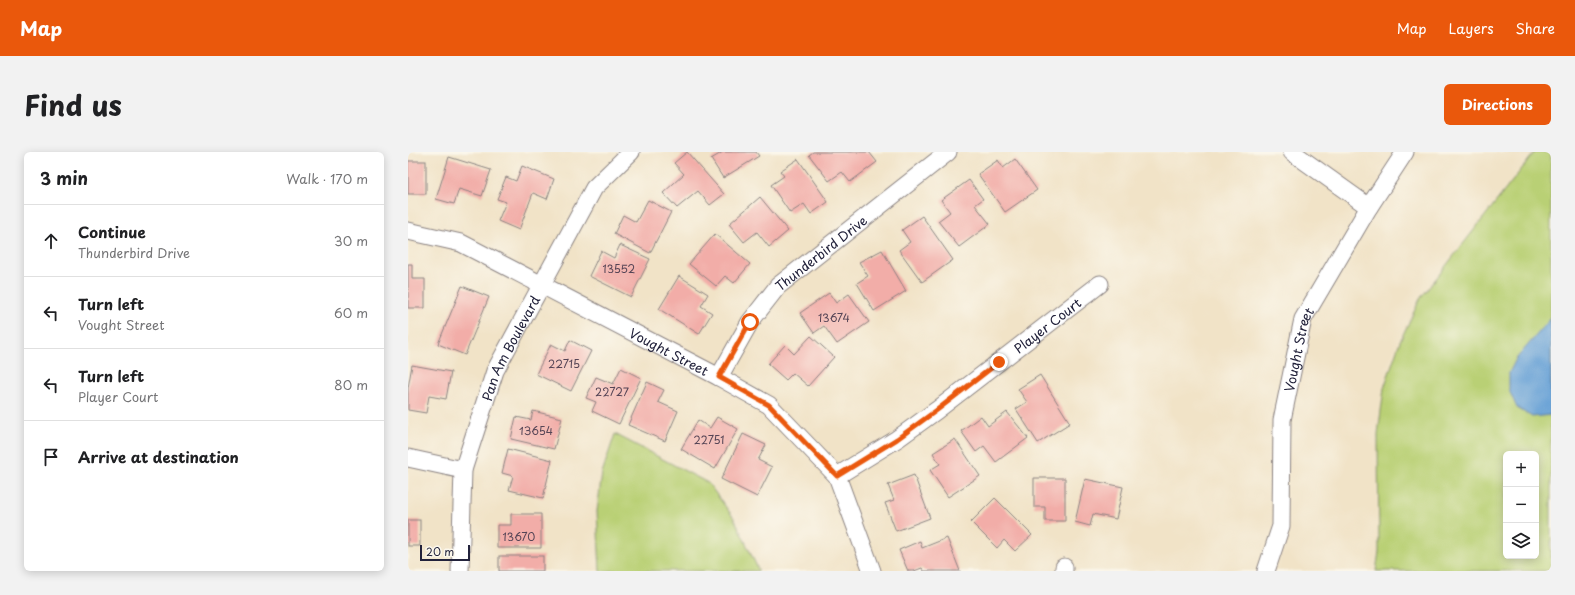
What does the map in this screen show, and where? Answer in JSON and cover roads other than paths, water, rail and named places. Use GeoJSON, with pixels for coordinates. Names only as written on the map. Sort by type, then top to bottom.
{"type":"FeatureCollection","features":[{"type":"Feature","properties":{"kind":"street","name":"Pan Am Boulevard"},"geometry":{"type":"LineString","coordinates":[[460,571],[463,470],[495,370],[594,188],[631,152]]}},
{"type":"Feature","properties":{"kind":"street","name":"Thunderbird Drive"},"geometry":{"type":"LineString","coordinates":[[719,377],[750,322],[778,286],[948,152]]}},
{"type":"Feature","properties":{"kind":"street"},"geometry":{"type":"LineString","coordinates":[[1292,152],[1370,207]]}},
{"type":"Feature","properties":{"kind":"street","name":"Vought Street"},"geometry":{"type":"LineString","coordinates":[[1266,571],[1281,526],[1282,420],[1303,319],[1370,207],[1406,152]]}},
{"type":"Feature","properties":{"kind":"street","name":"Vought Street"},"geometry":{"type":"LineString","coordinates":[[408,231],[461,244],[719,377],[769,405],[837,476],[872,571]]}},
{"type":"Feature","properties":{"kind":"street","name":"Player Court"},"geometry":{"type":"LineString","coordinates":[[837,476],[897,439],[932,414],[1100,284]]}},
{"type":"Feature","properties":{"kind":"street"},"geometry":{"type":"LineString","coordinates":[[408,458],[463,470]]}},
{"type":"Feature","properties":{"kind":"water"},"geometry":{"type":"Polygon","coordinates":[[[1551,318],[1551,415],[1532,417],[1517,408],[1509,390],[1509,373],[1516,359],[1551,318]]]}}]}
